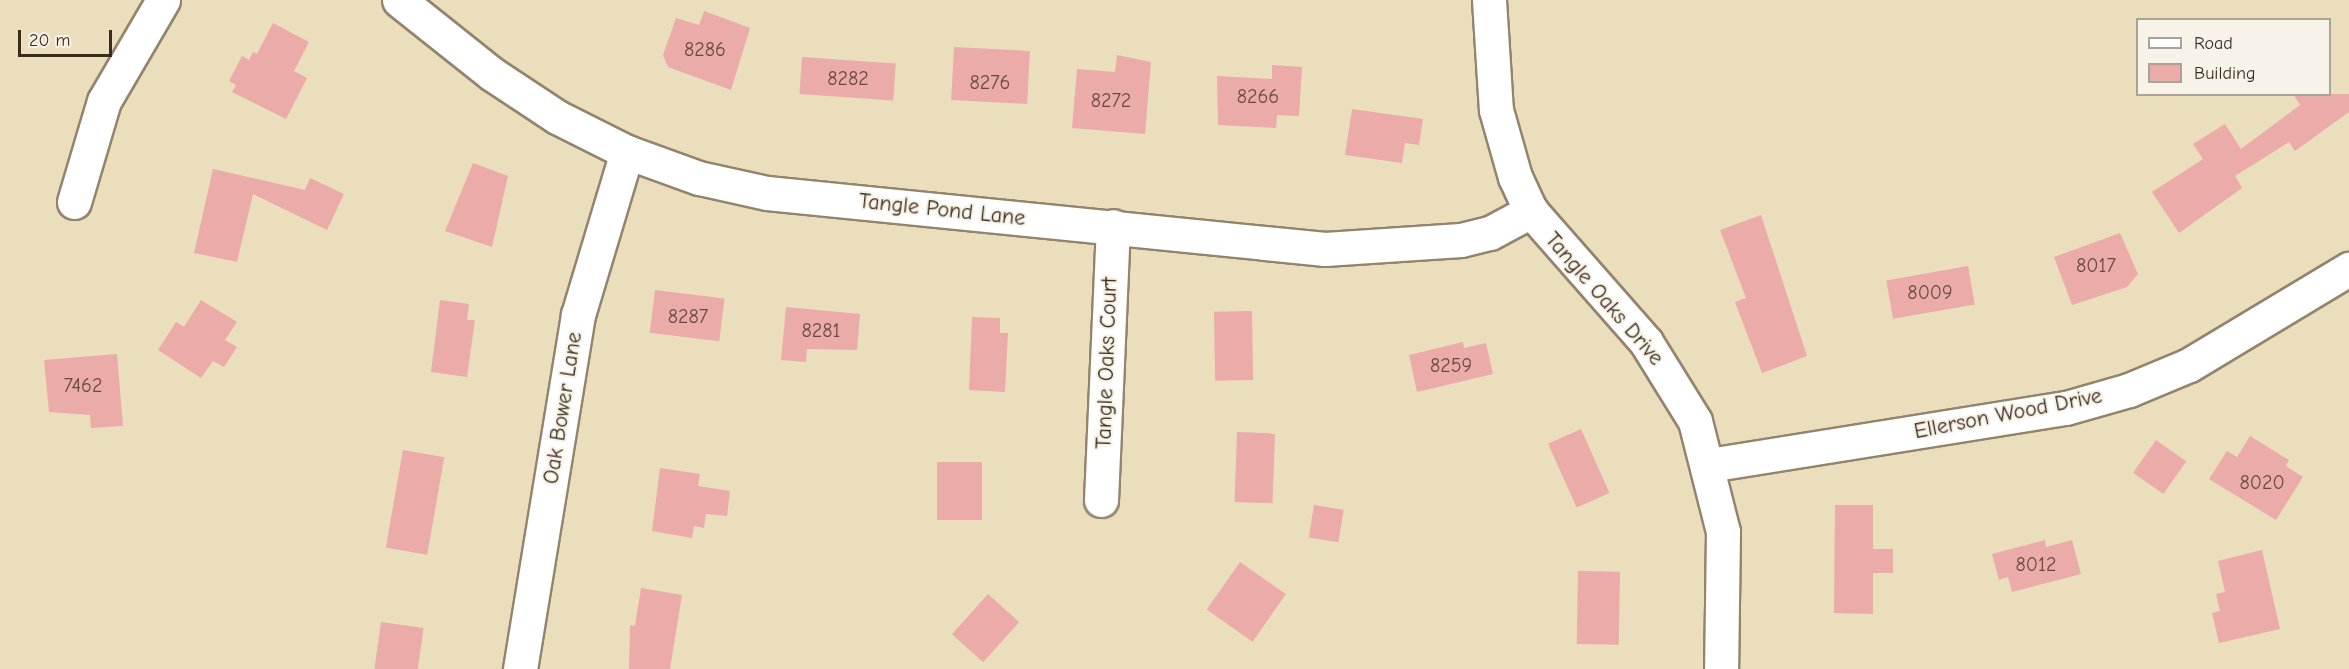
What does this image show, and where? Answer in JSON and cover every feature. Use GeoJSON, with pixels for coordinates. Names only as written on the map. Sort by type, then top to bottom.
{"type":"FeatureCollection","features":[{"type":"Feature","properties":{"kind":"street"},"geometry":{"type":"LineString","coordinates":[[74,202],[104,101],[163,0]]}},
{"type":"Feature","properties":{"kind":"street","name":"Tangle Pond Lane"},"geometry":{"type":"LineString","coordinates":[[399,0],[492,74],[557,117],[627,152],[699,178],[767,193],[1325,249],[1394,248],[1490,232],[1530,210]]}},
{"type":"Feature","properties":{"kind":"street","name":"Tangle Oaks Drive"},"geometry":{"type":"LineString","coordinates":[[1489,0],[1496,110],[1515,177],[1530,210],[1674,380],[1709,465],[1724,544],[1721,669]]}},
{"type":"Feature","properties":{"kind":"street","name":"Oak Bower Lane"},"geometry":{"type":"LineString","coordinates":[[520,669],[578,315],[627,152]]}},
{"type":"Feature","properties":{"kind":"street","name":"Tangle Oaks Court"},"geometry":{"type":"LineString","coordinates":[[1101,500],[1113,226]]}},
{"type":"Feature","properties":{"kind":"street","name":"Ellerson Wood Drive"},"geometry":{"type":"LineString","coordinates":[[1709,465],[2066,408],[2129,390],[2189,365],[2349,269]]}},
{"type":"Feature","properties":{"kind":"building"},"geometry":{"type":"Polygon","coordinates":[[[704,11],[750,28],[731,90],[668,67],[663,55],[676,18],[699,25],[704,11]]]}},
{"type":"Feature","properties":{"kind":"building"},"geometry":{"type":"Polygon","coordinates":[[[273,23],[309,42],[294,71],[307,78],[286,119],[232,92],[236,85],[229,81],[242,56],[249,60],[253,52],[257,54],[273,23]]]}},
{"type":"Feature","properties":{"kind":"building"},"geometry":{"type":"Polygon","coordinates":[[[954,47],[1030,51],[1027,104],[951,100],[954,47]]]}},
{"type":"Feature","properties":{"kind":"building"},"geometry":{"type":"Polygon","coordinates":[[[1117,55],[1151,62],[1145,134],[1072,128],[1077,69],[1115,72],[1117,55]]]}},
{"type":"Feature","properties":{"kind":"building"},"geometry":{"type":"Polygon","coordinates":[[[802,57],[896,64],[893,100],[799,94],[802,57]]]}},
{"type":"Feature","properties":{"kind":"building"},"geometry":{"type":"Polygon","coordinates":[[[1272,65],[1302,67],[1299,116],[1277,115],[1276,128],[1218,125],[1217,76],[1272,79],[1272,65]]]}},
{"type":"Feature","properties":{"kind":"building"},"geometry":{"type":"Polygon","coordinates":[[[2349,94],[2349,112],[2295,151],[2289,142],[2235,176],[2242,188],[2179,233],[2152,192],[2203,159],[2193,144],[2225,124],[2241,149],[2300,105],[2294,96],[2349,94]]]}},
{"type":"Feature","properties":{"kind":"building"},"geometry":{"type":"Polygon","coordinates":[[[1352,109],[1423,119],[1419,145],[1405,143],[1402,163],[1345,155],[1352,109]]]}},
{"type":"Feature","properties":{"kind":"building"},"geometry":{"type":"Polygon","coordinates":[[[473,163],[508,176],[492,247],[445,231],[473,163]]]}},
{"type":"Feature","properties":{"kind":"building"},"geometry":{"type":"Polygon","coordinates":[[[213,169],[305,190],[310,178],[344,194],[327,230],[253,194],[237,262],[194,253],[213,169]]]}},
{"type":"Feature","properties":{"kind":"building"},"geometry":{"type":"Polygon","coordinates":[[[1761,215],[1807,356],[1762,373],[1735,302],[1746,298],[1720,230],[1761,215]]]}},
{"type":"Feature","properties":{"kind":"building"},"geometry":{"type":"Polygon","coordinates":[[[2120,233],[2138,274],[2127,287],[2072,305],[2054,257],[2120,233]]]}},
{"type":"Feature","properties":{"kind":"building"},"geometry":{"type":"Polygon","coordinates":[[[1968,266],[1975,304],[1893,319],[1886,280],[1968,266]]]}},
{"type":"Feature","properties":{"kind":"building"},"geometry":{"type":"Polygon","coordinates":[[[655,290],[724,299],[719,341],[650,333],[655,290]]]}},
{"type":"Feature","properties":{"kind":"building"},"geometry":{"type":"Polygon","coordinates":[[[201,300],[237,322],[225,340],[237,347],[224,367],[213,361],[201,378],[158,350],[176,322],[184,327],[201,300]]]}},
{"type":"Feature","properties":{"kind":"building"},"geometry":{"type":"Polygon","coordinates":[[[440,300],[469,304],[467,320],[475,320],[467,377],[431,372],[440,300]]]}},
{"type":"Feature","properties":{"kind":"building"},"geometry":{"type":"Polygon","coordinates":[[[786,307],[860,314],[857,350],[807,349],[806,362],[781,360],[786,307]]]}},
{"type":"Feature","properties":{"kind":"building"},"geometry":{"type":"Polygon","coordinates":[[[1252,311],[1253,380],[1215,381],[1214,312],[1252,311]]]}},
{"type":"Feature","properties":{"kind":"building"},"geometry":{"type":"Polygon","coordinates":[[[972,317],[1000,318],[1000,333],[1008,333],[1005,392],[969,390],[972,317]]]}},
{"type":"Feature","properties":{"kind":"building"},"geometry":{"type":"Polygon","coordinates":[[[1463,342],[1464,348],[1486,343],[1493,374],[1417,392],[1409,355],[1463,342]]]}},
{"type":"Feature","properties":{"kind":"building"},"geometry":{"type":"Polygon","coordinates":[[[117,354],[123,426],[91,428],[90,415],[49,412],[44,360],[117,354]]]}},
{"type":"Feature","properties":{"kind":"building"},"geometry":{"type":"Polygon","coordinates":[[[1581,429],[1609,493],[1577,508],[1548,444],[1581,429]]]}},
{"type":"Feature","properties":{"kind":"building"},"geometry":{"type":"Polygon","coordinates":[[[1237,432],[1275,433],[1273,503],[1235,502],[1237,432]]]}},
{"type":"Feature","properties":{"kind":"building"},"geometry":{"type":"Polygon","coordinates":[[[2250,436],[2289,460],[2286,466],[2303,477],[2276,520],[2209,479],[2227,451],[2237,457],[2250,436]]]}},
{"type":"Feature","properties":{"kind":"building"},"geometry":{"type":"Polygon","coordinates":[[[2156,440],[2186,461],[2163,494],[2133,473],[2156,440]]]}},
{"type":"Feature","properties":{"kind":"building"},"geometry":{"type":"Polygon","coordinates":[[[403,450],[444,457],[427,555],[386,547],[403,450]]]}},
{"type":"Feature","properties":{"kind":"building"},"geometry":{"type":"Polygon","coordinates":[[[937,462],[982,462],[982,520],[937,520],[937,462]]]}},
{"type":"Feature","properties":{"kind":"building"},"geometry":{"type":"Polygon","coordinates":[[[660,468],[700,474],[698,486],[730,491],[727,516],[706,514],[704,528],[694,526],[692,538],[652,531],[660,468]]]}},
{"type":"Feature","properties":{"kind":"building"},"geometry":{"type":"Polygon","coordinates":[[[1314,505],[1344,510],[1338,542],[1309,538],[1314,505]]]}},
{"type":"Feature","properties":{"kind":"building"},"geometry":{"type":"Polygon","coordinates":[[[1835,505],[1873,505],[1873,549],[1893,549],[1893,573],[1873,573],[1873,614],[1834,613],[1835,505]]]}},
{"type":"Feature","properties":{"kind":"building"},"geometry":{"type":"Polygon","coordinates":[[[2045,540],[2046,547],[2072,540],[2081,574],[2012,592],[2008,577],[1999,580],[1992,554],[2045,540]]]}},
{"type":"Feature","properties":{"kind":"building"},"geometry":{"type":"Polygon","coordinates":[[[2262,550],[2280,629],[2219,643],[2212,613],[2220,611],[2216,594],[2225,592],[2218,561],[2262,550]]]}},
{"type":"Feature","properties":{"kind":"building"},"geometry":{"type":"Polygon","coordinates":[[[1240,562],[1286,594],[1253,642],[1207,610],[1240,562]]]}},
{"type":"Feature","properties":{"kind":"building"},"geometry":{"type":"Polygon","coordinates":[[[1578,571],[1620,572],[1619,645],[1577,644],[1578,571]]]}},
{"type":"Feature","properties":{"kind":"building"},"geometry":{"type":"Polygon","coordinates":[[[641,588],[682,595],[670,669],[629,669],[630,625],[635,626],[641,588]]]}},
{"type":"Feature","properties":{"kind":"building"},"geometry":{"type":"Polygon","coordinates":[[[988,594],[1019,622],[983,662],[952,634],[988,594]]]}},
{"type":"Feature","properties":{"kind":"building"},"geometry":{"type":"Polygon","coordinates":[[[381,622],[424,628],[418,669],[374,669],[381,622]]]}}]}
